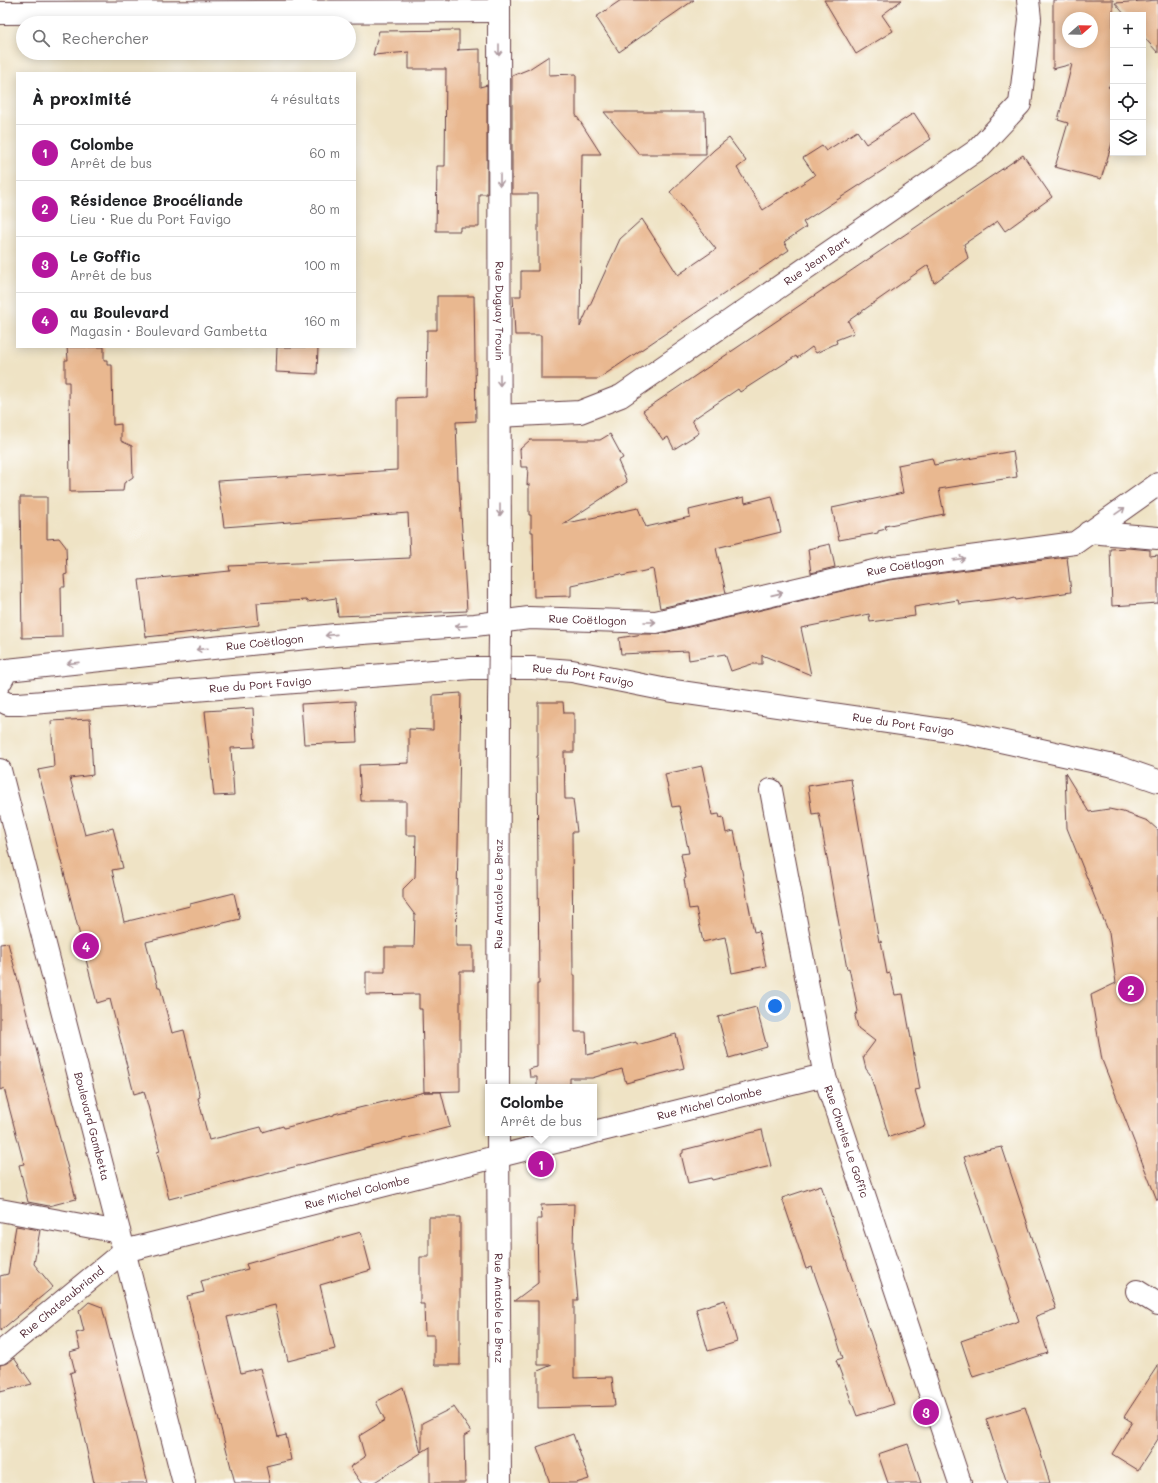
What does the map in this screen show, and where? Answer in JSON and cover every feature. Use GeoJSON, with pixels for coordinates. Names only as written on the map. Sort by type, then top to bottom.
{"type":"FeatureCollection","features":[{"type":"Feature","properties":{"kind":"street","name":"Rue Jean Bart"},"geometry":{"type":"LineString","coordinates":[[500,416],[580,412],[621,396],[977,150],[1020,104],[1030,19],[1028,0]]}},
{"type":"Feature","properties":{"kind":"street","name":"Rue Duguay Trouin"},"geometry":{"type":"LineString","coordinates":[[499,5],[500,630]]}},
{"type":"Feature","properties":{"kind":"street"},"geometry":{"type":"LineString","coordinates":[[0,13],[499,5]]}},
{"type":"Feature","properties":{"kind":"street","name":"Rue Coëtlogon"},"geometry":{"type":"LineString","coordinates":[[0,683],[7,670],[335,635],[475,625],[500,630],[529,618],[656,622],[887,568],[1075,543],[1158,484]]}},
{"type":"Feature","properties":{"kind":"street"},"geometry":{"type":"LineString","coordinates":[[1089,532],[1158,538]]}},
{"type":"Feature","properties":{"kind":"street","name":"Rue Anatole Le Braz"},"geometry":{"type":"LineString","coordinates":[[498,1084],[500,630]]}},
{"type":"Feature","properties":{"kind":"street","name":"Rue du Port Favigo"},"geometry":{"type":"LineString","coordinates":[[0,700],[8,704],[19,704],[471,668],[532,668],[572,672],[667,690],[964,733],[1118,767],[1158,781]]}},
{"type":"Feature","properties":{"kind":"street","name":"Boulevard Gambetta"},"geometry":{"type":"LineString","coordinates":[[0,770],[184,1483]]}},
{"type":"Feature","properties":{"kind":"street","name":"Rue Charles Le Goffic"},"geometry":{"type":"LineString","coordinates":[[771,790],[825,1077],[960,1483]]}},
{"type":"Feature","properties":{"kind":"street","name":"Rue Michel Colombe"},"geometry":{"type":"LineString","coordinates":[[597,1132],[812,1078],[825,1077]]}},
{"type":"Feature","properties":{"kind":"street","name":"Rue Anatole Le Braz"},"geometry":{"type":"LineString","coordinates":[[498,1136],[500,1483]]}},
{"type":"Feature","properties":{"kind":"street","name":"Rue Michel Colombe"},"geometry":{"type":"LineString","coordinates":[[121,1241],[498,1157],[581,1136]]}},
{"type":"Feature","properties":{"kind":"street"},"geometry":{"type":"LineString","coordinates":[[0,1210],[121,1241]]}},
{"type":"Feature","properties":{"kind":"street","name":"Rue Chateaubriand"},"geometry":{"type":"LineString","coordinates":[[0,1353],[121,1241]]}},
{"type":"Feature","properties":{"kind":"street"},"geometry":{"type":"LineString","coordinates":[[1137,1291],[1158,1304]]}},
{"type":"Feature","properties":{"kind":"building"},"geometry":{"type":"Polygon","coordinates":[[[621,0],[694,0],[619,52],[596,17],[621,0]]]}},
{"type":"Feature","properties":{"kind":"building"},"geometry":{"type":"Polygon","coordinates":[[[824,0],[902,0],[882,15],[893,31],[856,54],[824,0]]]}},
{"type":"Feature","properties":{"kind":"building"},"geometry":{"type":"Polygon","coordinates":[[[1053,0],[1113,0],[1113,12],[1110,12],[1110,85],[1108,87],[1110,88],[1110,150],[1101,179],[1055,167],[1068,123],[1058,120],[1072,64],[1053,69],[1053,0]]]}},
{"type":"Feature","properties":{"kind":"building"},"geometry":{"type":"Polygon","coordinates":[[[1158,0],[1158,53],[1146,39],[1146,12],[1122,12],[1115,3],[1158,0]]]}},
{"type":"Feature","properties":{"kind":"building"},"geometry":{"type":"Polygon","coordinates":[[[459,30],[459,50],[480,49],[480,87],[487,85],[487,194],[479,194],[479,227],[460,227],[460,231],[436,231],[437,166],[445,166],[446,69],[409,69],[409,52],[373,55],[379,31],[459,30]]]}},
{"type":"Feature","properties":{"kind":"building"},"geometry":{"type":"Polygon","coordinates":[[[549,56],[549,75],[576,74],[576,115],[601,154],[582,154],[580,327],[620,239],[642,219],[678,275],[716,249],[670,192],[714,150],[729,138],[746,161],[737,168],[763,210],[815,175],[803,158],[822,146],[826,151],[857,131],[866,144],[914,113],[931,139],[803,222],[806,227],[784,242],[789,250],[598,379],[541,379],[541,335],[515,335],[513,296],[521,296],[521,271],[538,271],[538,194],[512,194],[512,76],[529,69],[549,56]]]}},
{"type":"Feature","properties":{"kind":"building"},"geometry":{"type":"Polygon","coordinates":[[[604,112],[705,112],[706,154],[639,154],[604,112]]]}},
{"type":"Feature","properties":{"kind":"building"},"geometry":{"type":"Polygon","coordinates":[[[1023,155],[1052,197],[1005,231],[998,221],[964,244],[968,258],[934,283],[928,265],[848,321],[854,333],[836,340],[837,343],[816,353],[812,347],[797,358],[796,356],[740,392],[738,389],[692,420],[699,433],[674,449],[668,437],[663,440],[643,411],[1023,155]]]}},
{"type":"Feature","properties":{"kind":"building"},"geometry":{"type":"Polygon","coordinates":[[[437,296],[474,296],[476,421],[456,422],[458,480],[467,611],[338,616],[336,598],[307,602],[306,600],[257,603],[259,625],[146,637],[139,580],[230,571],[229,566],[410,558],[408,513],[224,527],[218,481],[397,470],[397,398],[426,397],[427,330],[437,330],[437,296]]]}},
{"type":"Feature","properties":{"kind":"building"},"geometry":{"type":"Polygon","coordinates":[[[67,348],[104,348],[104,360],[107,360],[107,365],[112,365],[113,425],[121,424],[121,441],[132,446],[133,477],[124,483],[123,491],[70,492],[69,382],[65,382],[65,360],[68,360],[67,348]]]}},
{"type":"Feature","properties":{"kind":"building"},"geometry":{"type":"Polygon","coordinates":[[[277,348],[318,348],[317,374],[276,372],[277,348]]]}},
{"type":"Feature","properties":{"kind":"building"},"geometry":{"type":"Polygon","coordinates":[[[610,434],[623,458],[618,461],[627,482],[563,524],[638,508],[646,527],[690,517],[689,510],[744,497],[745,503],[772,496],[781,532],[716,548],[726,593],[660,608],[653,569],[622,576],[621,574],[571,585],[571,596],[534,597],[533,532],[531,532],[531,515],[529,515],[529,484],[527,485],[528,467],[521,467],[520,449],[530,440],[600,440],[610,434]]]}},
{"type":"Feature","properties":{"kind":"building"},"geometry":{"type":"Polygon","coordinates":[[[1013,451],[1017,477],[939,489],[944,514],[885,526],[886,529],[878,531],[878,533],[839,540],[832,508],[903,493],[898,465],[932,458],[934,465],[1013,451]]]}},
{"type":"Feature","properties":{"kind":"building"},"geometry":{"type":"Polygon","coordinates":[[[20,497],[47,497],[47,539],[59,538],[66,547],[67,574],[64,575],[65,587],[61,587],[62,637],[22,638],[20,497]]]}},
{"type":"Feature","properties":{"kind":"building"},"geometry":{"type":"Polygon","coordinates":[[[830,544],[835,567],[811,573],[808,549],[830,544]]]}},
{"type":"Feature","properties":{"kind":"building"},"geometry":{"type":"Polygon","coordinates":[[[1128,548],[1150,550],[1150,556],[1158,555],[1158,603],[1112,606],[1110,549],[1128,548]]]}},
{"type":"Feature","properties":{"kind":"building"},"geometry":{"type":"Polygon","coordinates":[[[1067,557],[1071,592],[1016,600],[1015,598],[1007,600],[1007,598],[959,604],[958,600],[914,607],[915,616],[870,622],[869,614],[801,628],[811,675],[762,655],[762,664],[752,664],[731,671],[725,654],[689,660],[688,651],[621,654],[619,638],[643,634],[659,634],[889,580],[1067,557]]]}},
{"type":"Feature","properties":{"kind":"building"},"geometry":{"type":"Polygon","coordinates":[[[461,693],[456,946],[473,946],[473,971],[460,971],[460,1091],[424,1092],[422,1009],[419,1009],[419,994],[366,995],[366,972],[385,972],[385,947],[414,947],[415,915],[403,899],[403,889],[415,877],[416,835],[406,835],[406,801],[361,801],[359,765],[409,763],[409,729],[433,730],[433,695],[461,693]]]}},
{"type":"Feature","properties":{"kind":"building"},"geometry":{"type":"Polygon","coordinates":[[[355,701],[357,742],[304,744],[301,704],[355,701]]]}},
{"type":"Feature","properties":{"kind":"building"},"geometry":{"type":"Polygon","coordinates":[[[538,702],[563,702],[564,713],[574,713],[574,752],[564,752],[565,799],[573,799],[577,832],[572,832],[575,1032],[586,1032],[587,1055],[636,1042],[637,1045],[676,1034],[684,1068],[626,1083],[622,1069],[592,1078],[570,1078],[570,1084],[537,1084],[537,1077],[530,1077],[529,1069],[537,1067],[537,984],[539,984],[538,702]]]}},
{"type":"Feature","properties":{"kind":"building"},"geometry":{"type":"Polygon","coordinates":[[[253,708],[255,747],[231,748],[234,795],[214,796],[205,711],[253,708]]]}},
{"type":"Feature","properties":{"kind":"building"},"geometry":{"type":"Polygon","coordinates":[[[90,719],[93,775],[70,778],[85,835],[113,828],[123,868],[112,870],[124,922],[190,906],[190,904],[234,893],[240,919],[146,942],[172,1033],[184,1030],[200,1097],[198,1098],[209,1140],[261,1127],[263,1132],[283,1126],[284,1128],[425,1092],[441,1092],[450,1127],[169,1199],[157,1152],[160,1151],[144,1091],[134,1094],[110,999],[97,1003],[38,770],[54,767],[51,721],[90,719]]]}},
{"type":"Feature","properties":{"kind":"building"},"geometry":{"type":"Polygon","coordinates":[[[702,766],[712,815],[719,814],[720,818],[723,817],[726,833],[734,831],[754,932],[759,931],[766,966],[732,973],[725,937],[703,942],[696,908],[689,909],[684,879],[686,878],[681,854],[689,853],[679,806],[672,807],[665,774],[702,766]]]}},
{"type":"Feature","properties":{"kind":"building"},"geometry":{"type":"Polygon","coordinates":[[[1065,773],[1089,812],[1109,809],[1123,812],[1148,821],[1158,830],[1158,1200],[1102,1060],[1091,995],[1116,983],[1109,933],[1067,828],[1065,773]]]}},
{"type":"Feature","properties":{"kind":"building"},"geometry":{"type":"Polygon","coordinates":[[[851,779],[879,942],[881,941],[887,974],[890,973],[895,995],[903,994],[920,1089],[915,1090],[925,1126],[889,1137],[870,1074],[866,1069],[863,1057],[875,1041],[858,1028],[855,1016],[858,1011],[849,968],[847,969],[819,813],[812,814],[808,786],[851,779]]]}},
{"type":"Feature","properties":{"kind":"building"},"geometry":{"type":"Polygon","coordinates":[[[8,943],[76,1199],[49,1206],[28,1202],[19,1165],[24,1164],[4,1088],[0,1090],[0,944],[8,943]]]}},
{"type":"Feature","properties":{"kind":"building"},"geometry":{"type":"Polygon","coordinates":[[[756,1007],[767,1047],[729,1058],[718,1017],[756,1007]]]}},
{"type":"Feature","properties":{"kind":"building"},"geometry":{"type":"Polygon","coordinates":[[[762,1130],[771,1166],[712,1180],[711,1178],[688,1183],[681,1154],[683,1153],[683,1150],[762,1130]]]}},
{"type":"Feature","properties":{"kind":"building"},"geometry":{"type":"Polygon","coordinates":[[[1002,1147],[1056,1309],[1036,1316],[1048,1353],[973,1377],[961,1341],[1019,1321],[964,1157],[1002,1147]]]}},
{"type":"Feature","properties":{"kind":"building"},"geometry":{"type":"Polygon","coordinates":[[[821,1185],[894,1404],[857,1416],[836,1360],[843,1358],[829,1315],[812,1267],[806,1269],[782,1198],[821,1185]]]}},
{"type":"Feature","properties":{"kind":"building"},"geometry":{"type":"Polygon","coordinates":[[[574,1204],[573,1248],[578,1300],[574,1300],[574,1378],[612,1377],[615,1406],[538,1408],[538,1371],[552,1365],[538,1365],[538,1301],[514,1301],[538,1283],[537,1219],[542,1219],[541,1205],[574,1204]]]}},
{"type":"Feature","properties":{"kind":"building"},"geometry":{"type":"Polygon","coordinates":[[[429,1217],[460,1217],[460,1365],[434,1365],[434,1335],[425,1335],[424,1304],[420,1304],[420,1257],[429,1257],[429,1217]]]}},
{"type":"Feature","properties":{"kind":"building"},"geometry":{"type":"Polygon","coordinates":[[[16,1226],[40,1230],[34,1264],[53,1287],[0,1331],[0,1276],[8,1274],[16,1226]]]}},
{"type":"Feature","properties":{"kind":"building"},"geometry":{"type":"Polygon","coordinates":[[[361,1232],[371,1270],[320,1285],[335,1349],[288,1361],[275,1305],[227,1317],[241,1373],[260,1368],[278,1437],[286,1435],[291,1460],[266,1466],[270,1483],[235,1483],[187,1296],[204,1292],[201,1281],[248,1269],[246,1264],[361,1232]]]}},
{"type":"Feature","properties":{"kind":"building"},"geometry":{"type":"Polygon","coordinates":[[[725,1300],[737,1342],[708,1351],[696,1309],[725,1300]]]}},
{"type":"Feature","properties":{"kind":"building"},"geometry":{"type":"Polygon","coordinates":[[[89,1302],[102,1307],[148,1483],[94,1483],[70,1373],[75,1371],[70,1352],[80,1349],[76,1333],[84,1331],[79,1311],[89,1302]]]}},
{"type":"Feature","properties":{"kind":"building"},"geometry":{"type":"Polygon","coordinates":[[[14,1358],[32,1384],[0,1392],[0,1365],[8,1363],[14,1358]]]}},
{"type":"Feature","properties":{"kind":"building"},"geometry":{"type":"Polygon","coordinates":[[[1158,1365],[1158,1439],[1138,1470],[1112,1454],[1132,1422],[1124,1417],[1158,1365]]]}},
{"type":"Feature","properties":{"kind":"building"},"geometry":{"type":"Polygon","coordinates":[[[403,1387],[421,1453],[373,1483],[361,1483],[350,1467],[365,1457],[359,1436],[385,1420],[376,1402],[403,1387]]]}},
{"type":"Feature","properties":{"kind":"building"},"geometry":{"type":"Polygon","coordinates":[[[454,1407],[471,1432],[464,1436],[465,1483],[430,1483],[430,1447],[422,1452],[422,1423],[454,1407]]]}},
{"type":"Feature","properties":{"kind":"building"},"geometry":{"type":"Polygon","coordinates":[[[1025,1407],[1050,1483],[1007,1483],[986,1419],[1025,1407]]]}},
{"type":"Feature","properties":{"kind":"building"},"geometry":{"type":"Polygon","coordinates":[[[573,1434],[589,1479],[576,1483],[550,1483],[537,1447],[573,1434]]]}},
{"type":"Feature","properties":{"kind":"building"},"geometry":{"type":"Polygon","coordinates":[[[908,1444],[921,1483],[888,1483],[878,1454],[908,1444]]]}},
{"type":"Feature","properties":{"kind":"place","name":"au Boulevard"},"geometry":{"type":"Point","coordinates":[86,946]}},
{"type":"Feature","properties":{"kind":"place","name":"Résidence Brocéliande"},"geometry":{"type":"Point","coordinates":[1131,989]}},
{"type":"Feature","properties":{"kind":"place","name":"Colombe"},"geometry":{"type":"Point","coordinates":[541,1164]}},
{"type":"Feature","properties":{"kind":"place","name":"Le Goffic"},"geometry":{"type":"Point","coordinates":[926,1412]}}]}
